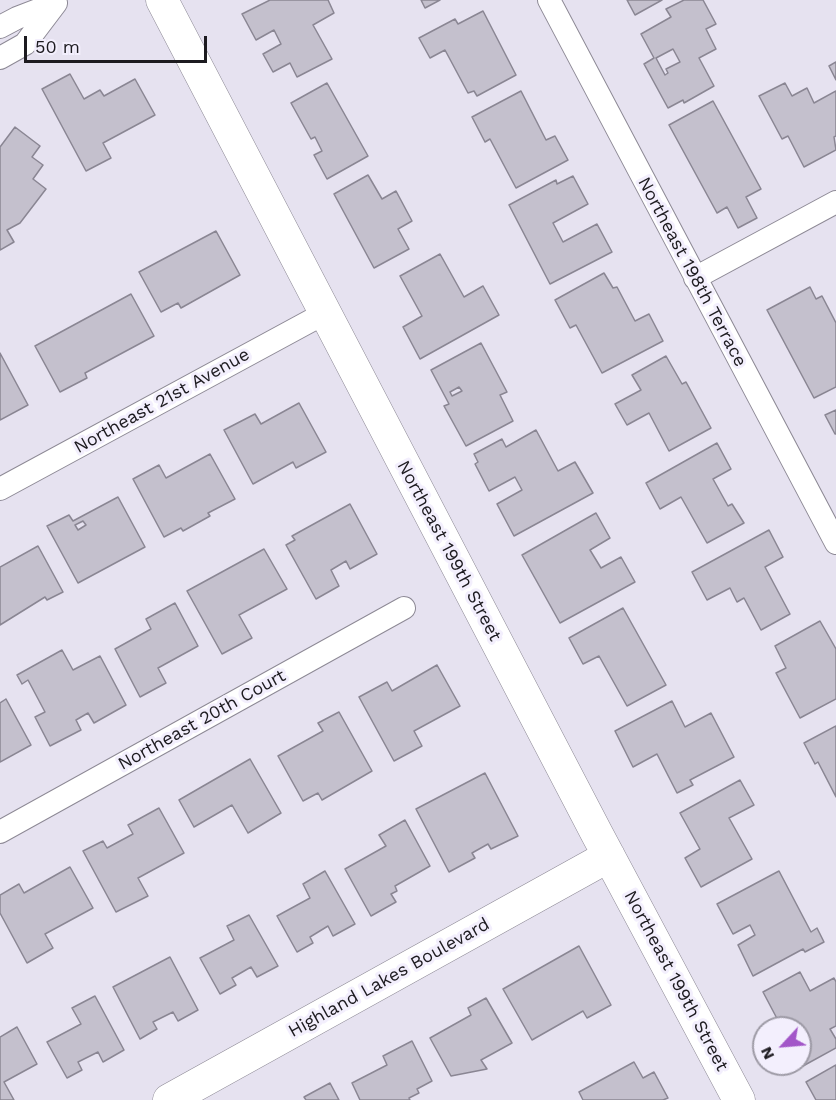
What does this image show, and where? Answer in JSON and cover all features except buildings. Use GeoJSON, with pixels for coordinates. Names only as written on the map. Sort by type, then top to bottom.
{"type":"FeatureCollection","features":[{"type":"Feature","properties":{"kind":"street","name":"Northeast 199th Street"},"geometry":{"type":"LineString","coordinates":[[162,0],[739,1100]]}},
{"type":"Feature","properties":{"kind":"street","name":"Northeast 198th Terrace"},"geometry":{"type":"LineString","coordinates":[[549,0],[836,543]]}},
{"type":"Feature","properties":{"kind":"street"},"geometry":{"type":"LineString","coordinates":[[0,27],[56,3],[25,44],[0,58]]}},
{"type":"Feature","properties":{"kind":"street"},"geometry":{"type":"LineString","coordinates":[[695,278],[836,201]]}},
{"type":"Feature","properties":{"kind":"street","name":"Northeast 21st Avenue"},"geometry":{"type":"LineString","coordinates":[[0,489],[325,313]]}},
{"type":"Feature","properties":{"kind":"street","name":"Northeast 20th Court"},"geometry":{"type":"LineString","coordinates":[[0,832],[404,608]]}},
{"type":"Feature","properties":{"kind":"street","name":"Highland Lakes Boulevard"},"geometry":{"type":"LineString","coordinates":[[169,1100],[609,856]]}}]}
